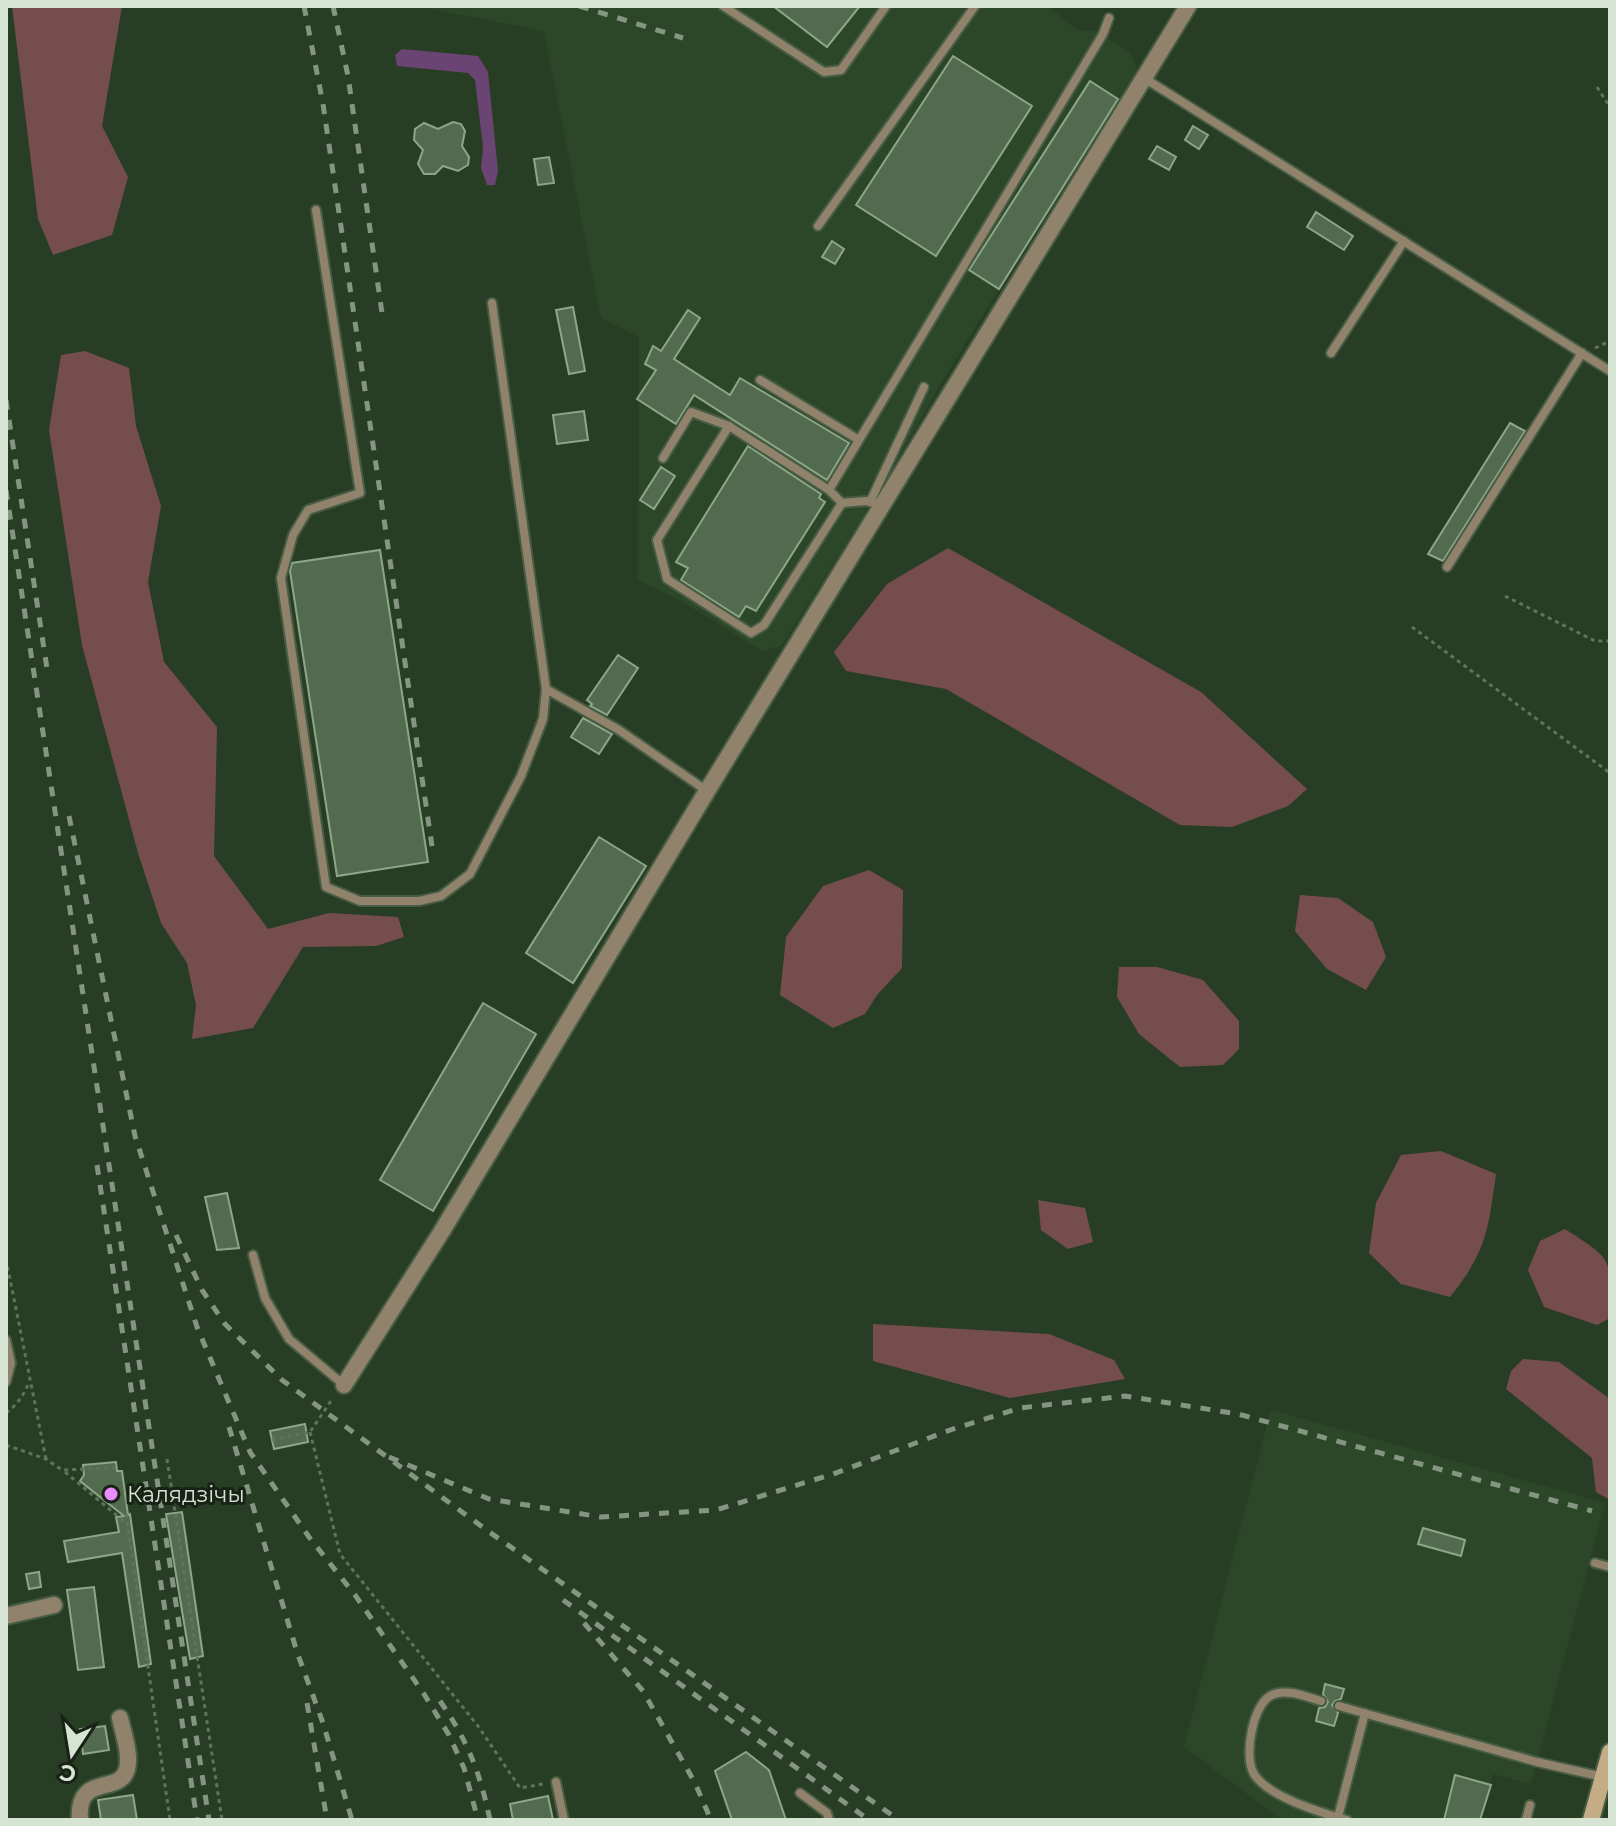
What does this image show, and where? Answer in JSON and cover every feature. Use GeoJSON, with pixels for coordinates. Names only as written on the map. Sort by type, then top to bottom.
{"type":"FeatureCollection","features":[{"type":"Feature","properties":{"kind":"street"},"geometry":{"type":"LineString","coordinates":[[344,1385],[442,1231],[877,503],[1188,6]]}},
{"type":"Feature","properties":{"kind":"street"},"geometry":{"type":"LineString","coordinates":[[6,1616],[54,1605]]}},
{"type":"Feature","properties":{"kind":"street"},"geometry":{"type":"LineString","coordinates":[[80,1820],[82,1800],[93,1787],[117,1783],[126,1773],[128,1758],[120,1718]]}},
{"type":"Feature","properties":{"kind":"street"},"geometry":{"type":"LineString","coordinates":[[1591,1820],[1610,1752]]}},
{"type":"Feature","properties":{"kind":"lane"},"geometry":{"type":"LineString","coordinates":[[723,6],[824,72],[841,70],[886,6]]}},
{"type":"Feature","properties":{"kind":"lane"},"geometry":{"type":"LineString","coordinates":[[818,226],[975,6]]}},
{"type":"Feature","properties":{"kind":"lane"},"geometry":{"type":"LineString","coordinates":[[829,490],[1103,34],[1109,18]]}},
{"type":"Feature","properties":{"kind":"lane"},"geometry":{"type":"LineString","coordinates":[[1144,78],[1610,371]]}},
{"type":"Feature","properties":{"kind":"lane"},"geometry":{"type":"LineString","coordinates":[[316,210],[360,493],[308,510],[293,535],[281,578],[326,887],[360,901],[419,901],[441,896],[470,874],[521,776],[543,719],[546,689],[492,303]]}},
{"type":"Feature","properties":{"kind":"lane"},"geometry":{"type":"LineString","coordinates":[[1331,353],[1404,241]]}},
{"type":"Feature","properties":{"kind":"lane"},"geometry":{"type":"LineString","coordinates":[[1447,567],[1582,353]]}},
{"type":"Feature","properties":{"kind":"lane"},"geometry":{"type":"LineString","coordinates":[[760,380],[859,440]]}},
{"type":"Feature","properties":{"kind":"lane"},"geometry":{"type":"LineString","coordinates":[[663,458],[691,412],[729,426],[829,490],[842,503],[877,503],[924,387]]}},
{"type":"Feature","properties":{"kind":"lane"},"geometry":{"type":"LineString","coordinates":[[729,426],[657,540],[667,579],[751,633],[764,625],[842,503]]}},
{"type":"Feature","properties":{"kind":"lane"},"geometry":{"type":"LineString","coordinates":[[546,689],[619,730],[707,791]]}},
{"type":"Feature","properties":{"kind":"lane"},"geometry":{"type":"LineString","coordinates":[[253,1255],[265,1298],[289,1339],[344,1385]]}},
{"type":"Feature","properties":{"kind":"lane"},"geometry":{"type":"LineString","coordinates":[[6,1340],[11,1363],[6,1382]]}},
{"type":"Feature","properties":{"kind":"lane"},"geometry":{"type":"LineString","coordinates":[[1595,1563],[1610,1567]]}},
{"type":"Feature","properties":{"kind":"lane"},"geometry":{"type":"LineString","coordinates":[[1321,1701],[1292,1693],[1275,1693],[1264,1700],[1255,1718],[1249,1759],[1254,1774],[1269,1788],[1315,1811],[1343,1819],[1365,1713]]}},
{"type":"Feature","properties":{"kind":"lane"},"geometry":{"type":"LineString","coordinates":[[1339,1706],[1537,1762],[1603,1777]]}},
{"type":"Feature","properties":{"kind":"lane"},"geometry":{"type":"LineString","coordinates":[[556,1782],[564,1820]]}},
{"type":"Feature","properties":{"kind":"lane"},"geometry":{"type":"LineString","coordinates":[[800,1793],[827,1813],[829,1820]]}},
{"type":"Feature","properties":{"kind":"lane"},"geometry":{"type":"LineString","coordinates":[[1526,1820],[1530,1805]]}},
{"type":"Feature","properties":{"kind":"path"},"geometry":{"type":"LineString","coordinates":[[1597,87],[1610,107]]}},
{"type":"Feature","properties":{"kind":"path"},"geometry":{"type":"LineString","coordinates":[[1505,596],[1595,641],[1610,641]]}},
{"type":"Feature","properties":{"kind":"path"},"geometry":{"type":"LineString","coordinates":[[1412,627],[1610,773]]}},
{"type":"Feature","properties":{"kind":"path"},"geometry":{"type":"LineString","coordinates":[[6,1259],[46,1459]]}},
{"type":"Feature","properties":{"kind":"path"},"geometry":{"type":"LineString","coordinates":[[6,1413],[15,1407],[30,1378]]}},
{"type":"Feature","properties":{"kind":"path"},"geometry":{"type":"LineString","coordinates":[[344,1385],[322,1411],[310,1432],[340,1554],[478,1726],[520,1788],[556,1782]]}},
{"type":"Feature","properties":{"kind":"path"},"geometry":{"type":"LineString","coordinates":[[272,1440],[310,1432]]}},
{"type":"Feature","properties":{"kind":"path"},"geometry":{"type":"LineString","coordinates":[[6,1445],[46,1459],[63,1470],[127,1524]]}},
{"type":"Feature","properties":{"kind":"path"},"geometry":{"type":"LineString","coordinates":[[167,1459],[222,1820]]}},
{"type":"Feature","properties":{"kind":"path"},"geometry":{"type":"LineString","coordinates":[[63,1470],[116,1468]]}},
{"type":"Feature","properties":{"kind":"path"},"geometry":{"type":"LineString","coordinates":[[126,1514],[170,1820]]}},
{"type":"Feature","properties":{"kind":"shaded area"},"geometry":{"type":"Polygon","coordinates":[[[12,6],[122,6],[102,126],[128,177],[112,235],[53,255],[38,219],[12,6]]]}},
{"type":"Feature","properties":{"kind":"shaded area"},"geometry":{"type":"Polygon","coordinates":[[[416,6],[1047,6],[1079,31],[1096,31],[1130,52],[1139,73],[999,289],[884,484],[871,484],[865,495],[866,513],[781,646],[762,651],[681,601],[638,580],[639,337],[601,318],[544,31],[416,6]]]}},
{"type":"Feature","properties":{"kind":"shaded area"},"geometry":{"type":"Polygon","coordinates":[[[402,49],[478,56],[488,72],[498,171],[495,185],[487,185],[481,168],[483,147],[475,80],[468,73],[397,66],[395,55],[402,49]]]}},
{"type":"Feature","properties":{"kind":"shaded area"},"geometry":{"type":"Polygon","coordinates":[[[85,351],[129,368],[136,426],[161,506],[148,582],[164,662],[217,727],[214,856],[268,929],[329,913],[398,917],[404,937],[376,946],[303,947],[253,1028],[192,1039],[196,1005],[187,963],[161,923],[138,853],[82,645],[49,430],[61,355],[85,351]]]}},
{"type":"Feature","properties":{"kind":"shaded area"},"geometry":{"type":"Polygon","coordinates":[[[948,548],[1201,692],[1307,789],[1288,806],[1232,827],[1180,825],[946,689],[846,671],[834,652],[887,584],[948,548]]]}},
{"type":"Feature","properties":{"kind":"shaded area"},"geometry":{"type":"Polygon","coordinates":[[[869,870],[903,890],[902,968],[877,995],[865,1014],[833,1028],[780,995],[786,937],[823,886],[869,870]]]}},
{"type":"Feature","properties":{"kind":"shaded area"},"geometry":{"type":"Polygon","coordinates":[[[1300,895],[1338,898],[1373,922],[1386,957],[1366,990],[1327,969],[1295,931],[1300,895]]]}},
{"type":"Feature","properties":{"kind":"shaded area"},"geometry":{"type":"Polygon","coordinates":[[[1119,967],[1157,967],[1203,980],[1239,1021],[1239,1049],[1223,1065],[1180,1067],[1139,1034],[1117,997],[1119,967]]]}},
{"type":"Feature","properties":{"kind":"shaded area"},"geometry":{"type":"Polygon","coordinates":[[[1441,1151],[1496,1174],[1491,1210],[1479,1253],[1450,1297],[1401,1284],[1369,1253],[1376,1203],[1401,1155],[1441,1151]]]}},
{"type":"Feature","properties":{"kind":"shaded area"},"geometry":{"type":"Polygon","coordinates":[[[1038,1200],[1085,1208],[1093,1242],[1068,1249],[1041,1230],[1038,1200]]]}},
{"type":"Feature","properties":{"kind":"shaded area"},"geometry":{"type":"Polygon","coordinates":[[[1565,1229],[1594,1248],[1607,1263],[1610,1318],[1597,1325],[1544,1307],[1528,1270],[1540,1241],[1565,1229]]]}},
{"type":"Feature","properties":{"kind":"shaded area"},"geometry":{"type":"Polygon","coordinates":[[[873,1324],[1049,1334],[1114,1360],[1125,1379],[1010,1398],[873,1361],[873,1324]]]}},
{"type":"Feature","properties":{"kind":"shaded area"},"geometry":{"type":"Polygon","coordinates":[[[1523,1359],[1559,1362],[1610,1399],[1610,1500],[1596,1492],[1592,1458],[1506,1389],[1511,1371],[1523,1359]]]}},
{"type":"Feature","properties":{"kind":"shaded area"},"geometry":{"type":"Polygon","coordinates":[[[1271,1410],[1605,1503],[1531,1784],[1493,1774],[1480,1820],[1282,1820],[1184,1747],[1271,1410]]]}},
{"type":"Feature","properties":{"kind":"building"},"geometry":{"type":"Polygon","coordinates":[[[773,6],[860,6],[827,47],[773,6]]]}},
{"type":"Feature","properties":{"kind":"building"},"geometry":{"type":"Polygon","coordinates":[[[953,56],[1032,106],[936,256],[856,205],[953,56]]]}},
{"type":"Feature","properties":{"kind":"building"},"geometry":{"type":"Polygon","coordinates":[[[1090,81],[1118,99],[999,289],[969,270],[1090,81]]]}},
{"type":"Feature","properties":{"kind":"building"},"geometry":{"type":"Polygon","coordinates":[[[453,122],[461,124],[465,131],[462,146],[469,157],[468,165],[458,171],[443,166],[435,174],[424,174],[418,164],[423,150],[414,140],[415,129],[424,123],[438,129],[453,122]]]}},
{"type":"Feature","properties":{"kind":"building"},"geometry":{"type":"Polygon","coordinates":[[[1193,126],[1208,135],[1199,149],[1185,140],[1193,126]]]}},
{"type":"Feature","properties":{"kind":"building"},"geometry":{"type":"Polygon","coordinates":[[[1157,146],[1176,157],[1169,170],[1149,159],[1157,146]]]}},
{"type":"Feature","properties":{"kind":"building"},"geometry":{"type":"Polygon","coordinates":[[[549,157],[554,183],[538,185],[534,159],[549,157]]]}},
{"type":"Feature","properties":{"kind":"building"},"geometry":{"type":"Polygon","coordinates":[[[1316,212],[1353,236],[1344,250],[1307,227],[1316,212]]]}},
{"type":"Feature","properties":{"kind":"building"},"geometry":{"type":"Polygon","coordinates":[[[832,241],[844,249],[835,264],[822,257],[832,241]]]}},
{"type":"Feature","properties":{"kind":"building"},"geometry":{"type":"Polygon","coordinates":[[[573,307],[585,371],[569,374],[556,310],[573,307]]]}},
{"type":"Feature","properties":{"kind":"building"},"geometry":{"type":"Polygon","coordinates":[[[688,310],[700,318],[674,359],[730,395],[740,378],[849,443],[827,480],[694,395],[676,424],[637,399],[656,370],[645,364],[653,346],[661,351],[688,310]]]}},
{"type":"Feature","properties":{"kind":"building"},"geometry":{"type":"Polygon","coordinates":[[[584,411],[588,440],[557,444],[553,415],[584,411]]]}},
{"type":"Feature","properties":{"kind":"building"},"geometry":{"type":"Polygon","coordinates":[[[1510,423],[1525,431],[1443,561],[1428,554],[1510,423]]]}},
{"type":"Feature","properties":{"kind":"building"},"geometry":{"type":"Polygon","coordinates":[[[748,446],[821,494],[819,498],[825,502],[756,611],[746,606],[739,617],[681,580],[688,568],[676,562],[748,446]]]}},
{"type":"Feature","properties":{"kind":"building"},"geometry":{"type":"Polygon","coordinates":[[[661,467],[675,476],[654,509],[640,500],[661,467]]]}},
{"type":"Feature","properties":{"kind":"building"},"geometry":{"type":"Polygon","coordinates":[[[380,550],[428,862],[337,876],[290,571],[292,563],[380,550]]]}},
{"type":"Feature","properties":{"kind":"building"},"geometry":{"type":"Polygon","coordinates":[[[618,655],[638,668],[607,715],[590,706],[592,704],[587,700],[618,655]]]}},
{"type":"Feature","properties":{"kind":"building"},"geometry":{"type":"Polygon","coordinates":[[[583,718],[612,734],[599,754],[571,737],[583,718]]]}},
{"type":"Feature","properties":{"kind":"building"},"geometry":{"type":"Polygon","coordinates":[[[599,837],[646,866],[573,983],[526,953],[599,837]]]}},
{"type":"Feature","properties":{"kind":"building"},"geometry":{"type":"Polygon","coordinates":[[[483,1003],[536,1034],[433,1211],[380,1180],[483,1003]]]}},
{"type":"Feature","properties":{"kind":"building"},"geometry":{"type":"Polygon","coordinates":[[[227,1193],[239,1248],[217,1250],[205,1197],[227,1193]]]}},
{"type":"Feature","properties":{"kind":"building"},"geometry":{"type":"Polygon","coordinates":[[[305,1424],[308,1442],[274,1449],[270,1431],[305,1424]]]}},
{"type":"Feature","properties":{"kind":"building"},"geometry":{"type":"Polygon","coordinates":[[[116,1462],[117,1471],[122,1471],[130,1514],[151,1664],[139,1667],[122,1553],[68,1562],[64,1541],[119,1532],[116,1517],[124,1516],[80,1481],[84,1475],[83,1465],[116,1462]]]}},
{"type":"Feature","properties":{"kind":"building"},"geometry":{"type":"Polygon","coordinates":[[[182,1512],[203,1656],[190,1659],[166,1514],[182,1512]]]}},
{"type":"Feature","properties":{"kind":"building"},"geometry":{"type":"Polygon","coordinates":[[[1423,1528],[1465,1540],[1461,1556],[1418,1544],[1423,1528]]]}},
{"type":"Feature","properties":{"kind":"building"},"geometry":{"type":"Polygon","coordinates":[[[39,1572],[41,1587],[29,1589],[26,1574],[39,1572]]]}},
{"type":"Feature","properties":{"kind":"building"},"geometry":{"type":"Polygon","coordinates":[[[94,1587],[104,1667],[78,1670],[67,1590],[94,1587]]]}},
{"type":"Feature","properties":{"kind":"building"},"geometry":{"type":"Polygon","coordinates":[[[1325,1684],[1344,1689],[1341,1699],[1332,1705],[1338,1713],[1334,1726],[1316,1721],[1319,1708],[1325,1707],[1328,1702],[1323,1694],[1325,1684]]]}},
{"type":"Feature","properties":{"kind":"building"},"geometry":{"type":"Polygon","coordinates":[[[105,1726],[109,1750],[83,1754],[80,1729],[105,1726]]]}},
{"type":"Feature","properties":{"kind":"building"},"geometry":{"type":"Polygon","coordinates":[[[746,1752],[769,1770],[786,1820],[732,1820],[715,1771],[746,1752]]]}},
{"type":"Feature","properties":{"kind":"building"},"geometry":{"type":"Polygon","coordinates":[[[1455,1775],[1491,1785],[1480,1820],[1444,1820],[1455,1775]]]}},
{"type":"Feature","properties":{"kind":"building"},"geometry":{"type":"Polygon","coordinates":[[[133,1795],[137,1820],[101,1820],[98,1800],[133,1795]]]}},
{"type":"Feature","properties":{"kind":"building"},"geometry":{"type":"Polygon","coordinates":[[[548,1796],[553,1820],[513,1820],[510,1804],[548,1796]]]}},
{"type":"Feature","properties":{"kind":"railway"},"geometry":{"type":"LineString","coordinates":[[304,6],[323,104],[433,853]]}},
{"type":"Feature","properties":{"kind":"railway"},"geometry":{"type":"LineString","coordinates":[[333,6],[348,76],[382,313]]}},
{"type":"Feature","properties":{"kind":"railway"},"geometry":{"type":"LineString","coordinates":[[579,6],[683,38]]}},
{"type":"Feature","properties":{"kind":"railway"},"geometry":{"type":"LineString","coordinates":[[6,400],[48,675]]}},
{"type":"Feature","properties":{"kind":"railway"},"geometry":{"type":"LineString","coordinates":[[6,490],[209,1820]]}},
{"type":"Feature","properties":{"kind":"railway"},"geometry":{"type":"LineString","coordinates":[[69,816],[135,1136],[197,1327],[250,1452],[309,1537],[355,1595],[449,1735],[464,1768],[478,1820]]}},
{"type":"Feature","properties":{"kind":"railway"},"geometry":{"type":"LineString","coordinates":[[97,1165],[197,1820]]}},
{"type":"Feature","properties":{"kind":"railway"},"geometry":{"type":"LineString","coordinates":[[176,1235],[202,1290],[225,1324],[282,1380],[488,1531],[899,1820]]}},
{"type":"Feature","properties":{"kind":"railway"},"geometry":{"type":"LineString","coordinates":[[389,1457],[489,1499],[601,1517],[716,1510],[833,1474],[953,1429],[1020,1408],[1125,1396],[1238,1414],[1592,1511]]}},
{"type":"Feature","properties":{"kind":"railway"},"geometry":{"type":"LineString","coordinates":[[229,1427],[352,1820]]}},
{"type":"Feature","properties":{"kind":"railway"},"geometry":{"type":"LineString","coordinates":[[563,1600],[869,1820]]}},
{"type":"Feature","properties":{"kind":"railway"},"geometry":{"type":"LineString","coordinates":[[584,1623],[643,1691],[695,1783],[711,1820]]}},
{"type":"Feature","properties":{"kind":"railway"},"geometry":{"type":"LineString","coordinates":[[440,1701],[472,1758],[490,1820]]}},
{"type":"Feature","properties":{"kind":"railway"},"geometry":{"type":"LineString","coordinates":[[307,1703],[327,1820]]}},
{"type":"Feature","properties":{"kind":"place","name":"Калядзічы"},"geometry":{"type":"Point","coordinates":[111,1494]}}]}
